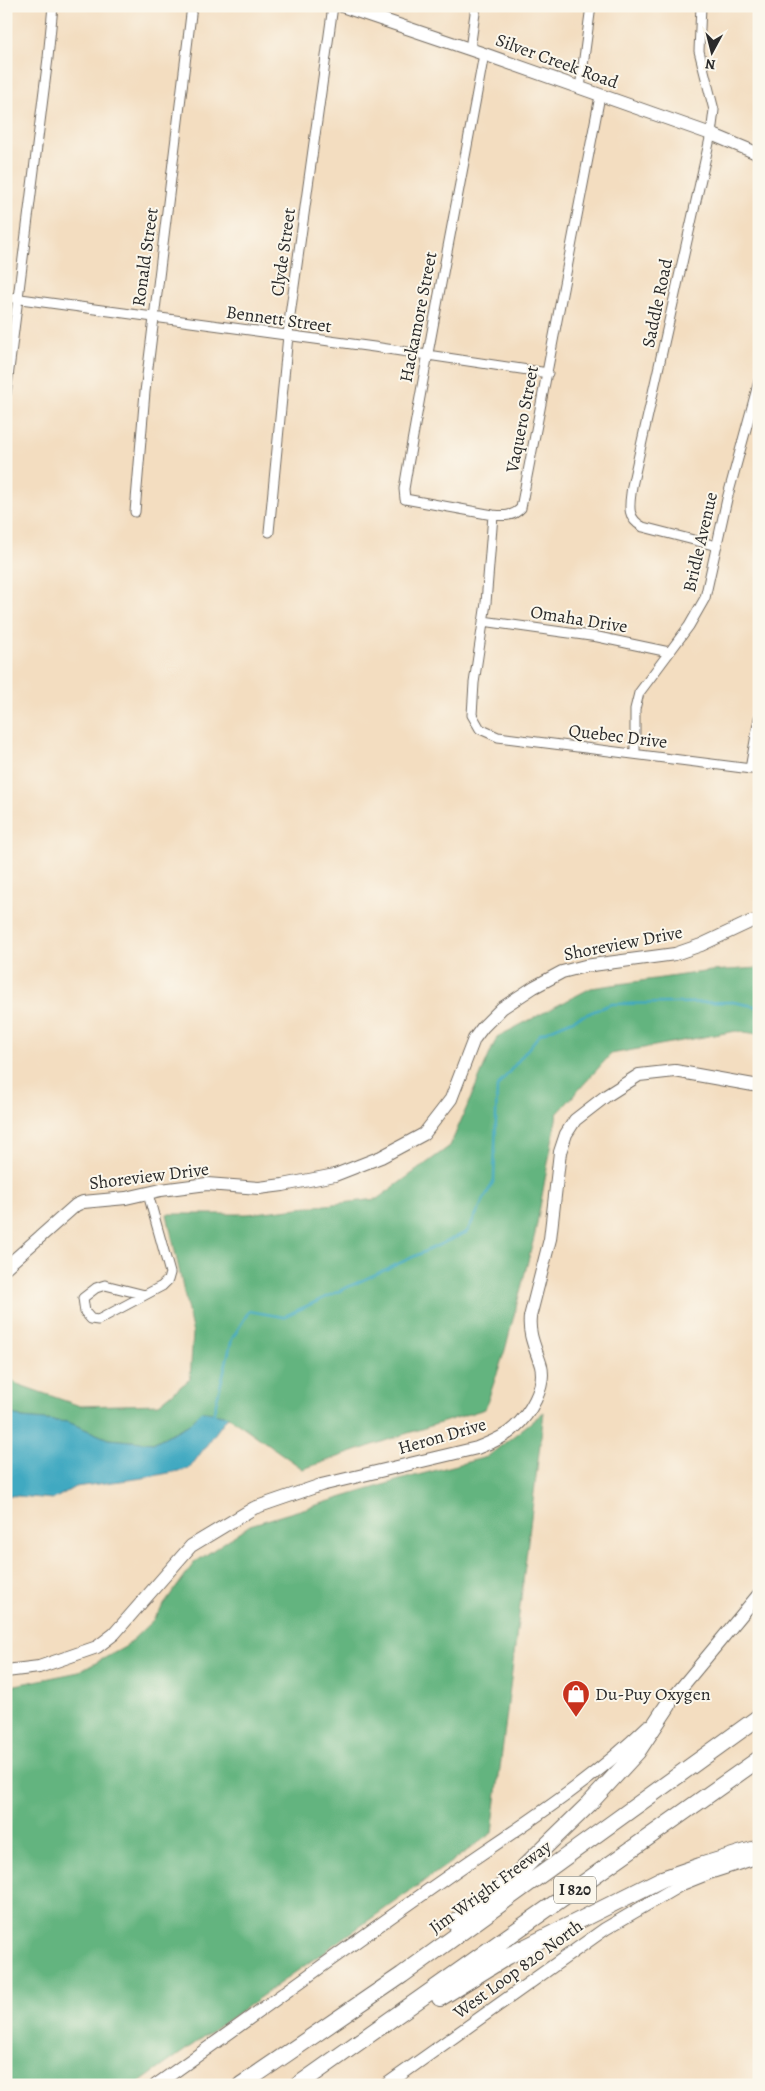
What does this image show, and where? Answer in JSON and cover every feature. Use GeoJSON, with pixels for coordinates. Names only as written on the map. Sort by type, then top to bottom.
{"type":"FeatureCollection","features":[{"type":"Feature","properties":{"kind":"highway"},"geometry":{"type":"LineString","coordinates":[[402,1974],[414,1954],[512,1879],[589,1804],[637,1752],[668,1705]]}},
{"type":"Feature","properties":{"kind":"highway","name":"Jim Wright Freeway"},"geometry":{"type":"LineString","coordinates":[[242,2085],[402,1974],[759,1717]]}},
{"type":"Feature","properties":{"kind":"highway","name":"I 820"},"geometry":{"type":"LineString","coordinates":[[298,2085],[759,1759]]}},
{"type":"Feature","properties":{"kind":"highway"},"geometry":{"type":"LineString","coordinates":[[391,2021],[420,2010],[508,1956],[662,1880],[759,1848]]}},
{"type":"Feature","properties":{"kind":"street"},"geometry":{"type":"LineString","coordinates":[[6,394],[48,58],[52,6]]}},
{"type":"Feature","properties":{"kind":"street","name":"Ronald Street"},"geometry":{"type":"LineString","coordinates":[[135,512],[145,392],[192,6]]}},
{"type":"Feature","properties":{"kind":"street","name":"Clyde Street"},"geometry":{"type":"LineString","coordinates":[[269,532],[288,337],[334,6]]}},
{"type":"Feature","properties":{"kind":"street","name":"Silver Creek Road"},"geometry":{"type":"LineString","coordinates":[[342,6],[711,134],[759,154]]}},
{"type":"Feature","properties":{"kind":"street"},"geometry":{"type":"LineString","coordinates":[[470,49],[476,6]]}},
{"type":"Feature","properties":{"kind":"street"},"geometry":{"type":"LineString","coordinates":[[580,88],[591,6]]}},
{"type":"Feature","properties":{"kind":"street","name":"Saddle Road"},"geometry":{"type":"LineString","coordinates":[[701,6],[699,51],[714,110],[711,134],[632,486],[630,503],[631,518],[635,523],[643,527],[716,546]]}},
{"type":"Feature","properties":{"kind":"street","name":"Hackamore Street"},"geometry":{"type":"LineString","coordinates":[[484,54],[457,206],[426,355],[404,489],[406,499],[492,515]]}},
{"type":"Feature","properties":{"kind":"street","name":"Vaquero Street"},"geometry":{"type":"LineString","coordinates":[[492,515],[507,516],[521,508],[600,96]]}},
{"type":"Feature","properties":{"kind":"street","name":"Bennett Street"},"geometry":{"type":"LineString","coordinates":[[6,297],[548,373]]}},
{"type":"Feature","properties":{"kind":"street","name":"Bridle Avenue"},"geometry":{"type":"LineString","coordinates":[[636,754],[635,709],[639,694],[689,626],[705,598],[726,499],[759,381]]}},
{"type":"Feature","properties":{"kind":"street"},"geometry":{"type":"LineString","coordinates":[[483,621],[492,515]]}},
{"type":"Feature","properties":{"kind":"street","name":"Omaha Drive"},"geometry":{"type":"LineString","coordinates":[[483,621],[598,637],[669,652]]}},
{"type":"Feature","properties":{"kind":"street","name":"Quebec Drive"},"geometry":{"type":"LineString","coordinates":[[483,621],[474,683],[472,714],[478,726],[484,732],[498,737],[754,770]]}},
{"type":"Feature","properties":{"kind":"street"},"geometry":{"type":"LineString","coordinates":[[754,770],[759,718]]}},
{"type":"Feature","properties":{"kind":"street","name":"Shoreview Drive"},"geometry":{"type":"LineString","coordinates":[[6,1267],[83,1202],[126,1198],[207,1184],[259,1188],[283,1186],[335,1175],[381,1157],[424,1134],[451,1099],[474,1040],[483,1026],[502,1008],[534,987],[562,972],[585,966],[675,954],[701,945],[750,922],[759,921]]}},
{"type":"Feature","properties":{"kind":"street","name":"Heron Drive"},"geometry":{"type":"LineString","coordinates":[[6,1671],[39,1667],[97,1647],[114,1634],[191,1546],[254,1508],[321,1484],[477,1448],[500,1438],[514,1428],[535,1400],[542,1379],[541,1367],[529,1328],[530,1317],[550,1239],[560,1152],[566,1134],[575,1120],[606,1096],[639,1075],[675,1071],[759,1086]]}},
{"type":"Feature","properties":{"kind":"street"},"geometry":{"type":"LineString","coordinates":[[145,1295],[106,1285],[96,1288],[83,1298],[85,1312],[91,1319],[98,1320],[162,1286],[168,1280],[170,1273],[148,1194]]}},
{"type":"Feature","properties":{"kind":"street"},"geometry":{"type":"LineString","coordinates":[[156,2085],[563,1798],[611,1761],[668,1705],[759,1594]]}},
{"type":"Feature","properties":{"kind":"street","name":"West Loop 820 North"},"geometry":{"type":"LineString","coordinates":[[386,2085],[605,1929],[682,1884],[759,1857]]}},
{"type":"Feature","properties":{"kind":"green space"},"geometry":{"type":"Polygon","coordinates":[[[759,968],[759,1034],[736,1031],[611,1054],[557,1114],[535,1234],[505,1350],[485,1409],[303,1469],[228,1416],[202,1411],[188,1425],[153,1443],[108,1439],[68,1422],[22,1418],[6,1411],[6,1375],[17,1384],[80,1406],[159,1404],[190,1379],[193,1334],[167,1214],[247,1214],[377,1199],[450,1146],[497,1037],[591,988],[711,971],[759,968]]]}},
{"type":"Feature","properties":{"kind":"green space"},"geometry":{"type":"Polygon","coordinates":[[[544,1412],[492,1833],[136,2085],[6,2085],[6,1687],[79,1672],[125,1647],[153,1620],[194,1563],[250,1525],[403,1479],[487,1457],[544,1412]]]}},
{"type":"Feature","properties":{"kind":"water"},"geometry":{"type":"Polygon","coordinates":[[[6,1411],[22,1418],[68,1422],[108,1439],[153,1443],[188,1425],[202,1411],[228,1416],[189,1469],[143,1478],[75,1487],[54,1499],[6,1495],[6,1411]]]}},
{"type":"Feature","properties":{"kind":"waterway"},"geometry":{"type":"LineString","coordinates":[[213,1415],[232,1339],[249,1311],[283,1317],[467,1232],[494,1180],[497,1087],[540,1034],[611,1004],[733,1002],[759,1007]]}},
{"type":"Feature","properties":{"kind":"place","name":"Du-Puy Oxygen"},"geometry":{"type":"Point","coordinates":[576,1718]}}]}
